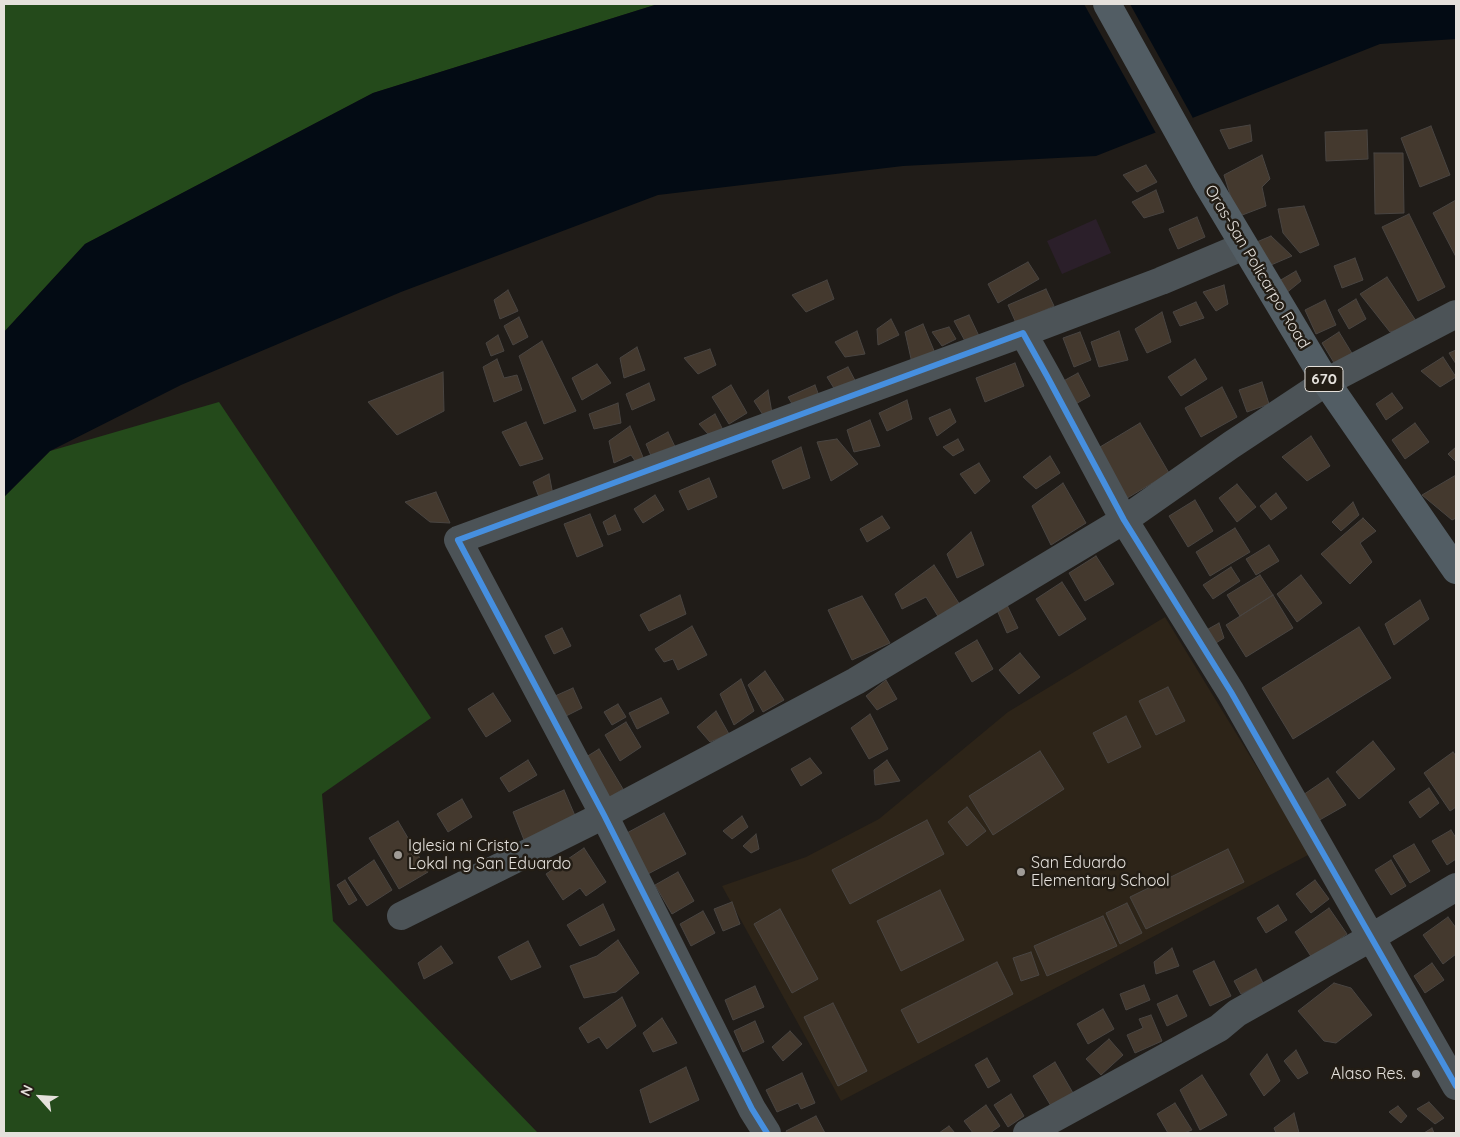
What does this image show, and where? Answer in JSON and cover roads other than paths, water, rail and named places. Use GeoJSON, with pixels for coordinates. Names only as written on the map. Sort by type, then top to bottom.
{"type":"FeatureCollection","features":[{"type":"Feature","properties":{"kind":"main road","name":"Oras-San Policarpo Road"},"geometry":{"type":"LineString","coordinates":[[1107,4],[1205,180],[1326,382],[1456,570]]}},
{"type":"Feature","properties":{"kind":"street"},"geometry":{"type":"LineString","coordinates":[[767,1133],[752,1109],[604,815],[458,540],[1022,333],[1160,281],[1244,246]]}},
{"type":"Feature","properties":{"kind":"street"},"geometry":{"type":"LineString","coordinates":[[401,916],[604,815],[856,681],[1124,520],[1231,445],[1326,382],[1456,314]]}},
{"type":"Feature","properties":{"kind":"street"},"geometry":{"type":"LineString","coordinates":[[1022,333],[1124,520],[1231,692],[1456,1086]]}},
{"type":"Feature","properties":{"kind":"street"},"geometry":{"type":"LineString","coordinates":[[1027,1133],[1219,1028],[1237,1013],[1456,887]]}},
{"type":"Feature","properties":{"kind":"place","name":"Iglesia ni Cristo - Lokal ng San Eduardo"},"geometry":{"type":"Point","coordinates":[398,855]}},
{"type":"Feature","properties":{"kind":"place","name":"San Eduardo Elementary School"},"geometry":{"type":"Point","coordinates":[1021,872]}},
{"type":"Feature","properties":{"kind":"place","name":"Alaso Res."},"geometry":{"type":"Point","coordinates":[1416,1074]}}]}
